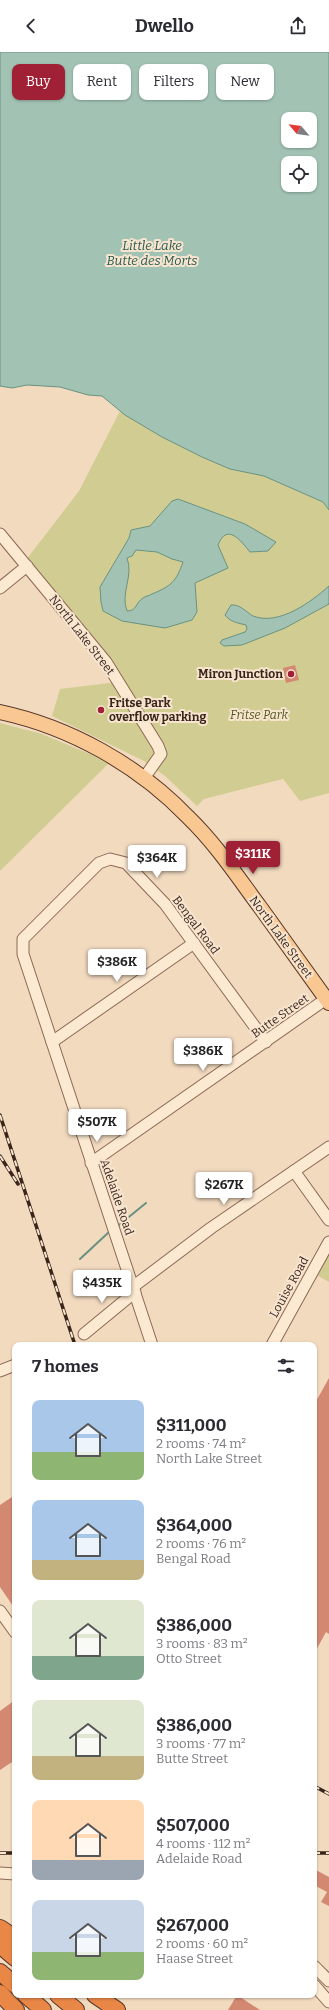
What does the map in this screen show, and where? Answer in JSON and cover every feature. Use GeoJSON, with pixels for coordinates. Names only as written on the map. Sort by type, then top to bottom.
{"type":"FeatureCollection","features":[{"type":"Feature","properties":{"kind":"highway"},"geometry":{"type":"LineString","coordinates":[[0,1928],[12,1936]]}},
{"type":"Feature","properties":{"kind":"highway"},"geometry":{"type":"LineString","coordinates":[[0,1945],[12,1955]]}},
{"type":"Feature","properties":{"kind":"highway"},"geometry":{"type":"LineString","coordinates":[[0,1972],[12,1983]]}},
{"type":"Feature","properties":{"kind":"highway"},"geometry":{"type":"LineString","coordinates":[[0,1993],[16,2010]]}},
{"type":"Feature","properties":{"kind":"highway"},"geometry":{"type":"LineString","coordinates":[[29,1998],[43,2010]]}},
{"type":"Feature","properties":{"kind":"highway"},"geometry":{"type":"LineString","coordinates":[[62,1998],[76,2010]]}},
{"type":"Feature","properties":{"kind":"highway"},"geometry":{"type":"LineString","coordinates":[[99,1998],[117,2010]]}},
{"type":"Feature","properties":{"kind":"main road"},"geometry":{"type":"LineString","coordinates":[[0,712],[36,722],[80,740],[118,761],[144,778]]}},
{"type":"Feature","properties":{"kind":"main road","name":"North Lake Street"},"geometry":{"type":"LineString","coordinates":[[144,778],[176,805],[210,840],[328,1001]]}},
{"type":"Feature","properties":{"kind":"street","name":"North Lake Street"},"geometry":{"type":"LineString","coordinates":[[0,534],[106,662],[158,746],[161,754],[144,778]]}},
{"type":"Feature","properties":{"kind":"street"},"geometry":{"type":"LineString","coordinates":[[0,588],[27,566]]}},
{"type":"Feature","properties":{"kind":"street","name":"Bengal Road"},"geometry":{"type":"LineString","coordinates":[[22,943],[27,934],[94,866],[104,860],[110,859],[121,861],[130,867],[165,904],[266,1042]]}},
{"type":"Feature","properties":{"kind":"street"},"geometry":{"type":"LineString","coordinates":[[52,1042],[194,942]]}},
{"type":"Feature","properties":{"kind":"street","name":"Adelaide Road"},"geometry":{"type":"LineString","coordinates":[[22,943],[23,954],[151,1342]]}},
{"type":"Feature","properties":{"kind":"street","name":"Butte Street"},"geometry":{"type":"LineString","coordinates":[[91,1163],[328,1001]]}},
{"type":"Feature","properties":{"kind":"street"},"geometry":{"type":"LineString","coordinates":[[84,1334],[134,1289],[211,1228],[329,1146]]}},
{"type":"Feature","properties":{"kind":"street"},"geometry":{"type":"LineString","coordinates":[[294,1171],[329,1220]]}},
{"type":"Feature","properties":{"kind":"street","name":"Louise Road"},"geometry":{"type":"LineString","coordinates":[[274,1342],[329,1242]]}},
{"type":"Feature","properties":{"kind":"street"},"geometry":{"type":"LineString","coordinates":[[0,1371],[12,1367]]}},
{"type":"Feature","properties":{"kind":"street"},"geometry":{"type":"LineString","coordinates":[[0,1611],[12,1628]]}},
{"type":"Feature","properties":{"kind":"street"},"geometry":{"type":"LineString","coordinates":[[0,1873],[12,1874]]}},
{"type":"Feature","properties":{"kind":"street"},"geometry":{"type":"LineString","coordinates":[[317,1969],[329,1980]]}},
{"type":"Feature","properties":{"kind":"street"},"geometry":{"type":"LineString","coordinates":[[317,1988],[329,2002]]}},
{"type":"Feature","properties":{"kind":"green space","name":"Fritse Park"},"geometry":{"type":"Polygon","coordinates":[[[120,411],[162,437],[202,457],[231,469],[264,476],[323,502],[329,510],[329,793],[300,801],[283,779],[204,799],[197,806],[165,776],[144,761],[52,716],[60,689],[118,682],[119,674],[101,646],[26,560],[79,491],[120,411]]]}},
{"type":"Feature","properties":{"kind":"green space"},"geometry":{"type":"Polygon","coordinates":[[[0,723],[42,734],[109,763],[0,871],[0,723]]]}},
{"type":"Feature","properties":{"kind":"green space"},"geometry":{"type":"Polygon","coordinates":[[[329,1249],[329,1282],[315,1274],[329,1249]]]}},
{"type":"Feature","properties":{"kind":"water","name":"Little Lake Butte des Morts"},"geometry":{"type":"Polygon","coordinates":[[[0,52],[329,52],[329,510],[323,502],[264,476],[230,469],[162,437],[125,415],[102,396],[88,395],[60,387],[27,385],[12,388],[0,386],[0,52]]]}},
{"type":"Feature","properties":{"kind":"water"},"geometry":{"type":"Polygon","coordinates":[[[178,499],[245,524],[276,542],[268,551],[250,552],[238,539],[230,534],[222,538],[218,545],[228,568],[195,583],[197,612],[192,620],[165,628],[122,621],[103,611],[100,587],[129,538],[131,530],[150,526],[172,501],[178,499]],[[136,550],[132,556],[127,558],[129,571],[125,604],[127,611],[133,610],[144,597],[168,586],[178,574],[183,562],[157,552],[136,550]]]}},
{"type":"Feature","properties":{"kind":"water"},"geometry":{"type":"Polygon","coordinates":[[[329,586],[329,604],[285,628],[242,645],[224,646],[220,643],[222,640],[245,632],[247,629],[246,625],[232,621],[225,615],[231,605],[240,607],[253,616],[273,618],[294,611],[313,599],[329,586]]]}},
{"type":"Feature","properties":{"kind":"building","name":"Miron Junction"},"geometry":{"type":"Polygon","coordinates":[[[295,665],[299,680],[286,683],[283,668],[295,665]]]}},
{"type":"Feature","properties":{"kind":"building"},"geometry":{"type":"Polygon","coordinates":[[[329,1378],[329,1634],[326,1632],[317,1648],[317,1400],[329,1378]]]}},
{"type":"Feature","properties":{"kind":"building"},"geometry":{"type":"Polygon","coordinates":[[[12,1497],[12,1605],[0,1587],[0,1505],[12,1497]]]}},
{"type":"Feature","properties":{"kind":"building"},"geometry":{"type":"Polygon","coordinates":[[[12,1702],[12,1762],[0,1770],[0,1711],[12,1702]]]}},
{"type":"Feature","properties":{"kind":"building"},"geometry":{"type":"Polygon","coordinates":[[[317,1871],[329,1877],[329,1906],[321,1902],[327,1892],[317,1887],[317,1871]]]}},
{"type":"Feature","properties":{"kind":"building"},"geometry":{"type":"Polygon","coordinates":[[[235,1998],[242,1998],[260,2010],[228,2010],[235,1998]]]}},
{"type":"Feature","properties":{"kind":"waterway"},"geometry":{"type":"LineString","coordinates":[[119,1225],[146,1203]]}},
{"type":"Feature","properties":{"kind":"waterway"},"geometry":{"type":"LineString","coordinates":[[80,1259],[109,1232]]}},
{"type":"Feature","properties":{"kind":"railway"},"geometry":{"type":"LineString","coordinates":[[0,1115],[74,1342]]}},
{"type":"Feature","properties":{"kind":"railway"},"geometry":{"type":"LineString","coordinates":[[0,1156],[18,1184]]}},
{"type":"Feature","properties":{"kind":"railway"},"geometry":{"type":"LineString","coordinates":[[317,1788],[329,1794]]}},
{"type":"Feature","properties":{"kind":"railway"},"geometry":{"type":"LineString","coordinates":[[0,1853],[12,1853]]}},
{"type":"Feature","properties":{"kind":"railway"},"geometry":{"type":"LineString","coordinates":[[317,1853],[329,1853]]}},
{"type":"Feature","properties":{"kind":"place","name":"Miron Junction"},"geometry":{"type":"Point","coordinates":[291,674]}},
{"type":"Feature","properties":{"kind":"place","name":"Fritse Park overflow parking"},"geometry":{"type":"Point","coordinates":[101,710]}}]}
